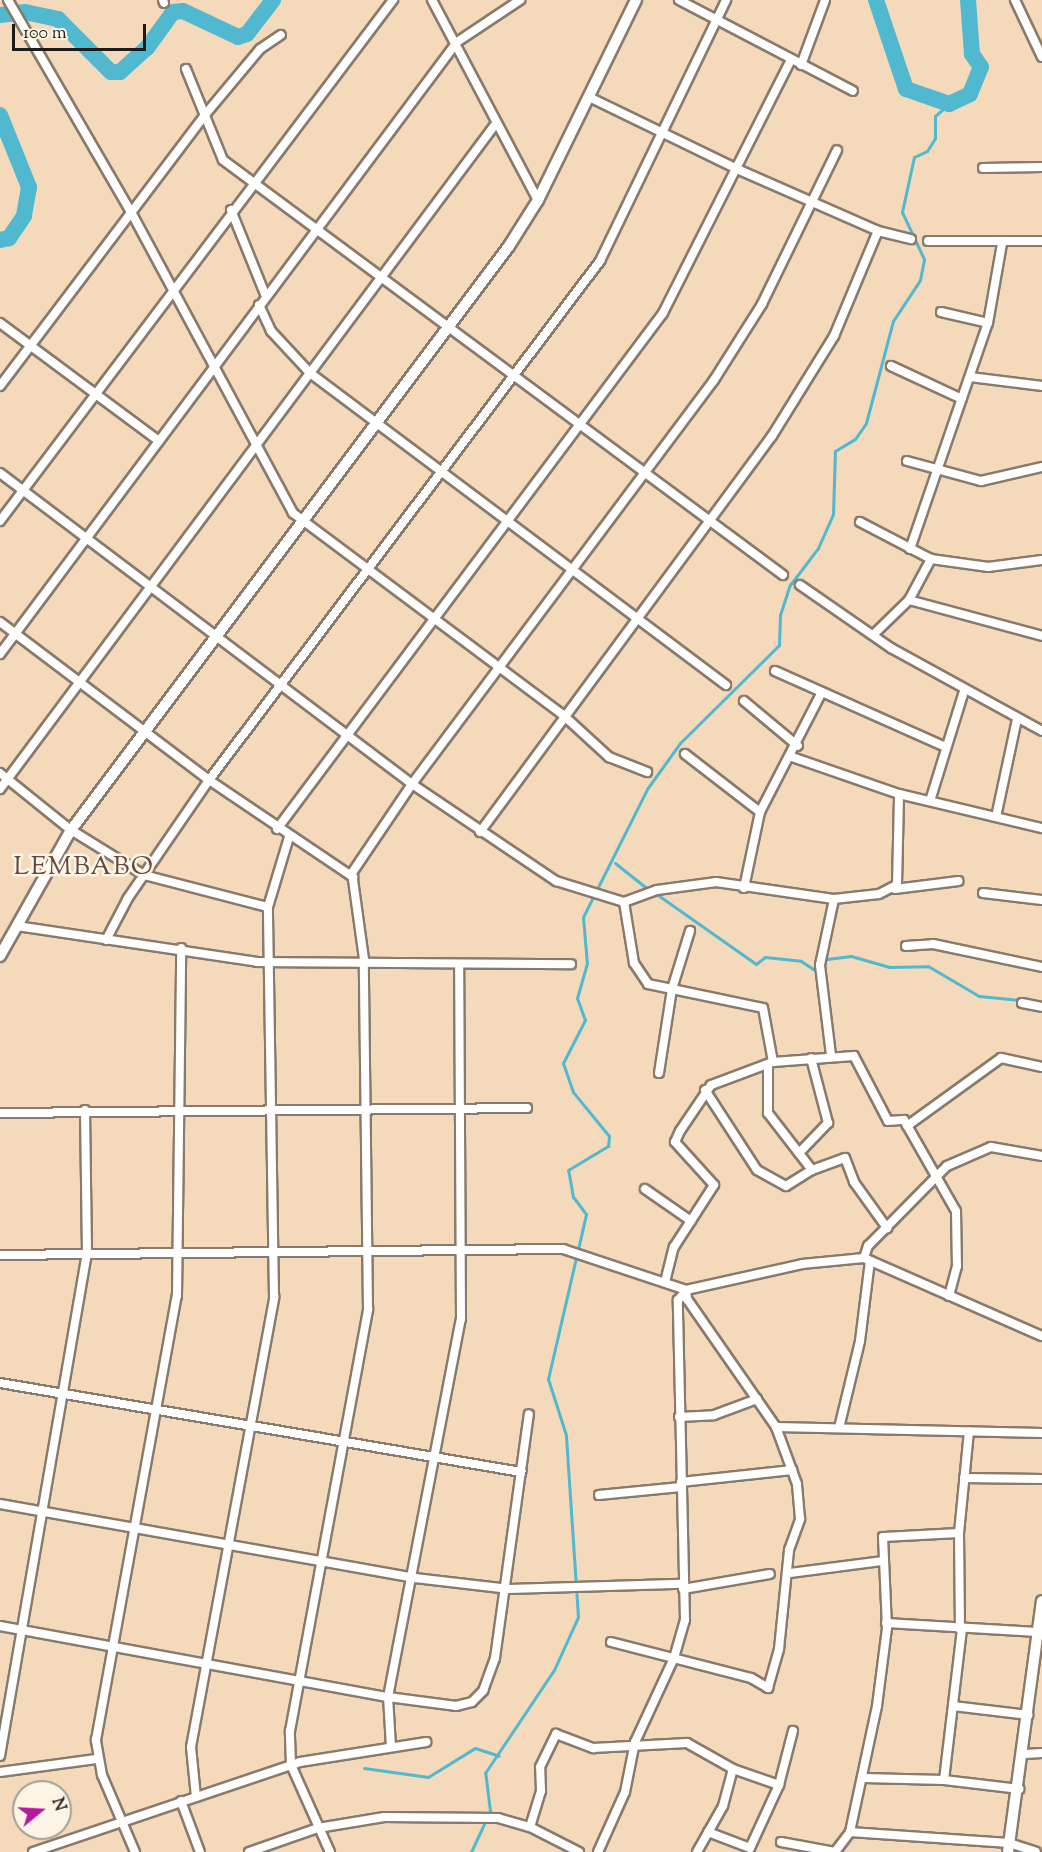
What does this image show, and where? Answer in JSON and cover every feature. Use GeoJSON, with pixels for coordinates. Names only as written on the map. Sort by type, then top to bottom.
{"type":"FeatureCollection","features":[{"type":"Feature","properties":{"kind":"street"},"geometry":{"type":"LineString","coordinates":[[0,521],[250,183],[393,0]]}},
{"type":"Feature","properties":{"kind":"street"},"geometry":{"type":"LineString","coordinates":[[432,0],[457,42],[494,126],[538,200]]}},
{"type":"Feature","properties":{"kind":"street"},"geometry":{"type":"LineString","coordinates":[[0,654],[265,294],[316,231],[457,42],[520,0]]}},
{"type":"Feature","properties":{"kind":"street"},"geometry":{"type":"LineString","coordinates":[[0,956],[71,830],[448,329],[538,200],[636,0]]}},
{"type":"Feature","properties":{"kind":"street"},"geometry":{"type":"LineString","coordinates":[[679,0],[853,91]]}},
{"type":"Feature","properties":{"kind":"street"},"geometry":{"type":"LineString","coordinates":[[106,940],[144,875],[209,780],[371,572],[441,473],[600,261],[632,203],[660,132],[726,0]]}},
{"type":"Feature","properties":{"kind":"street"},"geometry":{"type":"LineString","coordinates":[[801,65],[825,0]]}},
{"type":"Feature","properties":{"kind":"street"},"geometry":{"type":"LineString","coordinates":[[1014,0],[1042,57]]}},
{"type":"Feature","properties":{"kind":"street"},"geometry":{"type":"LineString","coordinates":[[10,4],[16,18],[131,212],[293,513],[562,714],[609,757],[647,772]]}},
{"type":"Feature","properties":{"kind":"street"},"geometry":{"type":"LineString","coordinates":[[0,386],[204,116],[260,49],[280,35]]}},
{"type":"Feature","properties":{"kind":"street"},"geometry":{"type":"LineString","coordinates":[[277,829],[663,313],[791,60]]}},
{"type":"Feature","properties":{"kind":"street"},"geometry":{"type":"LineString","coordinates":[[186,69],[223,160],[250,183],[783,575]]}},
{"type":"Feature","properties":{"kind":"street"},"geometry":{"type":"LineString","coordinates":[[589,96],[737,169],[813,200],[878,231],[911,239]]}},
{"type":"Feature","properties":{"kind":"street"},"geometry":{"type":"LineString","coordinates":[[0,789],[3,775],[152,586],[494,126]]}},
{"type":"Feature","properties":{"kind":"street"},"geometry":{"type":"LineString","coordinates":[[330,1852],[291,1765],[297,1679],[345,1443],[368,1309],[369,1109],[364,959],[353,877],[356,863],[498,667],[571,573],[714,380],[762,304],[837,150]]}},
{"type":"Feature","properties":{"kind":"street"},"geometry":{"type":"LineString","coordinates":[[982,168],[1042,167]]}},
{"type":"Feature","properties":{"kind":"street"},"geometry":{"type":"LineString","coordinates":[[231,210],[265,294]]}},
{"type":"Feature","properties":{"kind":"street"},"geometry":{"type":"LineString","coordinates":[[480,832],[632,618],[709,522],[834,336],[878,231]]}},
{"type":"Feature","properties":{"kind":"street"},"geometry":{"type":"LineString","coordinates":[[928,241],[1002,244],[1042,242]]}},
{"type":"Feature","properties":{"kind":"street"},"geometry":{"type":"LineString","coordinates":[[910,549],[939,471],[988,323],[1002,244]]}},
{"type":"Feature","properties":{"kind":"street"},"geometry":{"type":"LineString","coordinates":[[259,304],[271,331],[310,373],[441,473],[507,520],[571,573],[726,685]]}},
{"type":"Feature","properties":{"kind":"street"},"geometry":{"type":"LineString","coordinates":[[942,312],[988,323]]}},
{"type":"Feature","properties":{"kind":"street"},"geometry":{"type":"LineString","coordinates":[[0,323],[159,441]]}},
{"type":"Feature","properties":{"kind":"street"},"geometry":{"type":"LineString","coordinates":[[891,366],[962,399]]}},
{"type":"Feature","properties":{"kind":"street"},"geometry":{"type":"LineString","coordinates":[[970,377],[1042,386]]}},
{"type":"Feature","properties":{"kind":"street"},"geometry":{"type":"LineString","coordinates":[[907,461],[981,481],[1042,467]]}},
{"type":"Feature","properties":{"kind":"street"},"geometry":{"type":"LineString","coordinates":[[0,474],[284,683],[412,784],[480,832],[556,881],[624,902],[687,885],[716,882],[744,888],[834,899],[958,881]]}},
{"type":"Feature","properties":{"kind":"street"},"geometry":{"type":"LineString","coordinates":[[860,522],[931,559],[988,567],[1042,560]]}},
{"type":"Feature","properties":{"kind":"street"},"geometry":{"type":"LineString","coordinates":[[873,635],[909,600],[931,559]]}},
{"type":"Feature","properties":{"kind":"street"},"geometry":{"type":"LineString","coordinates":[[800,585],[873,635],[964,692],[1042,731]]}},
{"type":"Feature","properties":{"kind":"street"},"geometry":{"type":"LineString","coordinates":[[909,600],[1042,636]]}},
{"type":"Feature","properties":{"kind":"street"},"geometry":{"type":"LineString","coordinates":[[0,622],[209,780],[277,829],[353,877]]}},
{"type":"Feature","properties":{"kind":"street"},"geometry":{"type":"LineString","coordinates":[[775,671],[946,747]]}},
{"type":"Feature","properties":{"kind":"street"},"geometry":{"type":"LineString","coordinates":[[744,888],[760,812],[792,758],[822,692]]}},
{"type":"Feature","properties":{"kind":"street"},"geometry":{"type":"LineString","coordinates":[[930,801],[964,692]]}},
{"type":"Feature","properties":{"kind":"street"},"geometry":{"type":"LineString","coordinates":[[744,701],[798,746]]}},
{"type":"Feature","properties":{"kind":"street"},"geometry":{"type":"LineString","coordinates":[[996,817],[1017,719]]}},
{"type":"Feature","properties":{"kind":"street"},"geometry":{"type":"LineString","coordinates":[[685,754],[760,812]]}},
{"type":"Feature","properties":{"kind":"street"},"geometry":{"type":"LineString","coordinates":[[792,758],[899,794],[1042,828]]}},
{"type":"Feature","properties":{"kind":"street"},"geometry":{"type":"LineString","coordinates":[[3,775],[71,830],[144,875],[268,907]]}},
{"type":"Feature","properties":{"kind":"street"},"geometry":{"type":"LineString","coordinates":[[895,890],[899,794]]}},
{"type":"Feature","properties":{"kind":"street"},"geometry":{"type":"LineString","coordinates":[[196,1797],[189,1765],[248,1426],[274,1297],[271,963],[268,907],[289,837]]}},
{"type":"Feature","properties":{"kind":"street"},"geometry":{"type":"LineString","coordinates":[[982,893],[1042,900]]}},
{"type":"Feature","properties":{"kind":"street"},"geometry":{"type":"LineString","coordinates":[[831,1055],[819,965],[834,899]]}},
{"type":"Feature","properties":{"kind":"street"},"geometry":{"type":"LineString","coordinates":[[624,902],[641,978],[672,989],[763,1008],[771,1065],[768,1113],[812,1170]]}},
{"type":"Feature","properties":{"kind":"street"},"geometry":{"type":"LineString","coordinates":[[17,926],[106,940],[181,948],[271,963],[364,959],[459,965],[572,964]]}},
{"type":"Feature","properties":{"kind":"street"},"geometry":{"type":"LineString","coordinates":[[659,1073],[672,989],[690,931]]}},
{"type":"Feature","properties":{"kind":"street"},"geometry":{"type":"LineString","coordinates":[[906,946],[933,945],[1042,967]]}},
{"type":"Feature","properties":{"kind":"street"},"geometry":{"type":"LineString","coordinates":[[135,1852],[96,1759],[114,1646],[159,1411],[179,1255],[181,948]]}},
{"type":"Feature","properties":{"kind":"street"},"geometry":{"type":"LineString","coordinates":[[391,1747],[388,1697],[415,1578],[461,1318],[459,965]]}},
{"type":"Feature","properties":{"kind":"street"},"geometry":{"type":"LineString","coordinates":[[1022,1003],[1042,1006]]}},
{"type":"Feature","properties":{"kind":"street"},"geometry":{"type":"LineString","coordinates":[[665,1282],[674,1247],[714,1181],[675,1142],[705,1090],[771,1065],[831,1055],[854,1056],[888,1121],[904,1120],[958,1221],[957,1266],[949,1296]]}},
{"type":"Feature","properties":{"kind":"street"},"geometry":{"type":"LineString","coordinates":[[799,1153],[828,1123],[811,1058]]}},
{"type":"Feature","properties":{"kind":"street"},"geometry":{"type":"LineString","coordinates":[[907,1126],[1001,1058],[1042,1067]]}},
{"type":"Feature","properties":{"kind":"street"},"geometry":{"type":"LineString","coordinates":[[705,1090],[757,1170],[786,1186],[812,1170],[844,1158],[854,1182],[887,1228]]}},
{"type":"Feature","properties":{"kind":"street"},"geometry":{"type":"LineString","coordinates":[[0,1113],[85,1110],[271,1111],[527,1108]]}},
{"type":"Feature","properties":{"kind":"street"},"geometry":{"type":"LineString","coordinates":[[0,1756],[66,1393],[87,1253],[85,1110]]}},
{"type":"Feature","properties":{"kind":"street"},"geometry":{"type":"LineString","coordinates":[[839,1428],[860,1341],[867,1259],[887,1228],[935,1175],[991,1147],[1042,1156]]}},
{"type":"Feature","properties":{"kind":"street"},"geometry":{"type":"LineString","coordinates":[[645,1189],[691,1221]]}},
{"type":"Feature","properties":{"kind":"street"},"geometry":{"type":"LineString","coordinates":[[0,1255],[579,1252],[686,1290],[802,1264],[867,1259],[1042,1335]]}},
{"type":"Feature","properties":{"kind":"street"},"geometry":{"type":"LineString","coordinates":[[611,1642],[751,1678],[768,1688],[790,1573],[789,1550],[800,1519],[792,1470],[776,1427],[687,1299],[686,1290]]}},
{"type":"Feature","properties":{"kind":"street"},"geometry":{"type":"LineString","coordinates":[[598,1852],[625,1792],[635,1742],[674,1658],[684,1620],[678,1300],[686,1290]]}},
{"type":"Feature","properties":{"kind":"street"},"geometry":{"type":"LineString","coordinates":[[0,1383],[521,1472]]}},
{"type":"Feature","properties":{"kind":"street"},"geometry":{"type":"LineString","coordinates":[[679,1417],[714,1415],[757,1399]]}},
{"type":"Feature","properties":{"kind":"street"},"geometry":{"type":"LineString","coordinates":[[0,1626],[388,1697],[456,1706],[472,1702],[490,1676],[508,1589],[529,1414]]}},
{"type":"Feature","properties":{"kind":"street"},"geometry":{"type":"LineString","coordinates":[[776,1427],[1042,1433]]}},
{"type":"Feature","properties":{"kind":"street"},"geometry":{"type":"LineString","coordinates":[[944,1780],[961,1630],[959,1533],[969,1431]]}},
{"type":"Feature","properties":{"kind":"street"},"geometry":{"type":"LineString","coordinates":[[599,1495],[792,1470]]}},
{"type":"Feature","properties":{"kind":"street"},"geometry":{"type":"LineString","coordinates":[[964,1478],[1042,1479]]}},
{"type":"Feature","properties":{"kind":"street"},"geometry":{"type":"LineString","coordinates":[[0,1504],[415,1578],[508,1589],[682,1586],[770,1574]]}},
{"type":"Feature","properties":{"kind":"street"},"geometry":{"type":"LineString","coordinates":[[781,1842],[835,1852],[850,1832],[864,1778],[886,1623],[883,1537],[959,1533]]}},
{"type":"Feature","properties":{"kind":"street"},"geometry":{"type":"LineString","coordinates":[[790,1573],[883,1561]]}},
{"type":"Feature","properties":{"kind":"street"},"geometry":{"type":"LineString","coordinates":[[1009,1848],[1025,1754],[1042,1601]]}},
{"type":"Feature","properties":{"kind":"street"},"geometry":{"type":"LineString","coordinates":[[886,1623],[961,1630],[1038,1632]]}},
{"type":"Feature","properties":{"kind":"street"},"geometry":{"type":"LineString","coordinates":[[953,1706],[1028,1715]]}},
{"type":"Feature","properties":{"kind":"street"},"geometry":{"type":"LineString","coordinates":[[708,1832],[750,1848],[779,1785],[793,1731]]}},
{"type":"Feature","properties":{"kind":"street"},"geometry":{"type":"LineString","coordinates":[[530,1827],[541,1791],[540,1767],[556,1734],[593,1748],[635,1742],[687,1743],[733,1769],[779,1785]]}},
{"type":"Feature","properties":{"kind":"street"},"geometry":{"type":"LineString","coordinates":[[33,1852],[122,1820],[291,1765],[426,1742]]}},
{"type":"Feature","properties":{"kind":"street"},"geometry":{"type":"LineString","coordinates":[[1025,1754],[1042,1753]]}},
{"type":"Feature","properties":{"kind":"street"},"geometry":{"type":"LineString","coordinates":[[0,1772],[96,1759]]}},
{"type":"Feature","properties":{"kind":"street"},"geometry":{"type":"LineString","coordinates":[[697,1852],[723,1806],[733,1769]]}},
{"type":"Feature","properties":{"kind":"street"},"geometry":{"type":"LineString","coordinates":[[864,1778],[944,1780],[1019,1789]]}},
{"type":"Feature","properties":{"kind":"street"},"geometry":{"type":"LineString","coordinates":[[181,1801],[200,1852]]}},
{"type":"Feature","properties":{"kind":"street"},"geometry":{"type":"LineString","coordinates":[[249,1852],[261,1850],[318,1828],[384,1817],[498,1818],[530,1827],[579,1852]]}},
{"type":"Feature","properties":{"kind":"street"},"geometry":{"type":"LineString","coordinates":[[850,1832],[1036,1852]]}},
{"type":"Feature","properties":{"kind":"waterway"},"geometry":{"type":"LineString","coordinates":[[0,15],[25,12],[58,19],[111,72],[120,72],[147,48],[173,12],[183,11],[238,37],[247,34],[273,0]]}},
{"type":"Feature","properties":{"kind":"waterway"},"geometry":{"type":"LineString","coordinates":[[876,0],[906,89],[949,104],[970,94],[981,67],[972,54],[968,0]]}},
{"type":"Feature","properties":{"kind":"waterway"},"geometry":{"type":"LineString","coordinates":[[471,1852],[490,1811],[485,1773],[554,1670],[578,1617],[566,1435],[548,1379],[586,1214],[573,1197],[568,1170],[608,1146],[609,1136],[573,1092],[563,1063],[585,1020],[577,998],[587,964],[583,917],[647,789],[680,743],[779,645],[780,615],[790,585],[818,548],[833,514],[835,451],[855,439],[866,423],[893,321],[920,280],[924,259],[902,212],[914,157],[927,151],[935,138],[935,116],[949,104]]}},
{"type":"Feature","properties":{"kind":"waterway"},"geometry":{"type":"LineString","coordinates":[[0,115],[29,187],[24,216],[9,238],[0,240]]}},
{"type":"Feature","properties":{"kind":"waterway"},"geometry":{"type":"LineString","coordinates":[[615,863],[649,890]]}},
{"type":"Feature","properties":{"kind":"waterway"},"geometry":{"type":"LineString","coordinates":[[655,893],[756,964],[765,957],[801,961],[813,969],[827,959],[851,956],[889,967],[928,966],[979,996],[1032,1001]]}},
{"type":"Feature","properties":{"kind":"waterway"},"geometry":{"type":"LineString","coordinates":[[364,1768],[428,1777],[475,1748],[499,1756]]}},
{"type":"Feature","properties":{"kind":"district","name":"LEMBABO"},"geometry":{"type":"Point","coordinates":[84,868]}}]}
